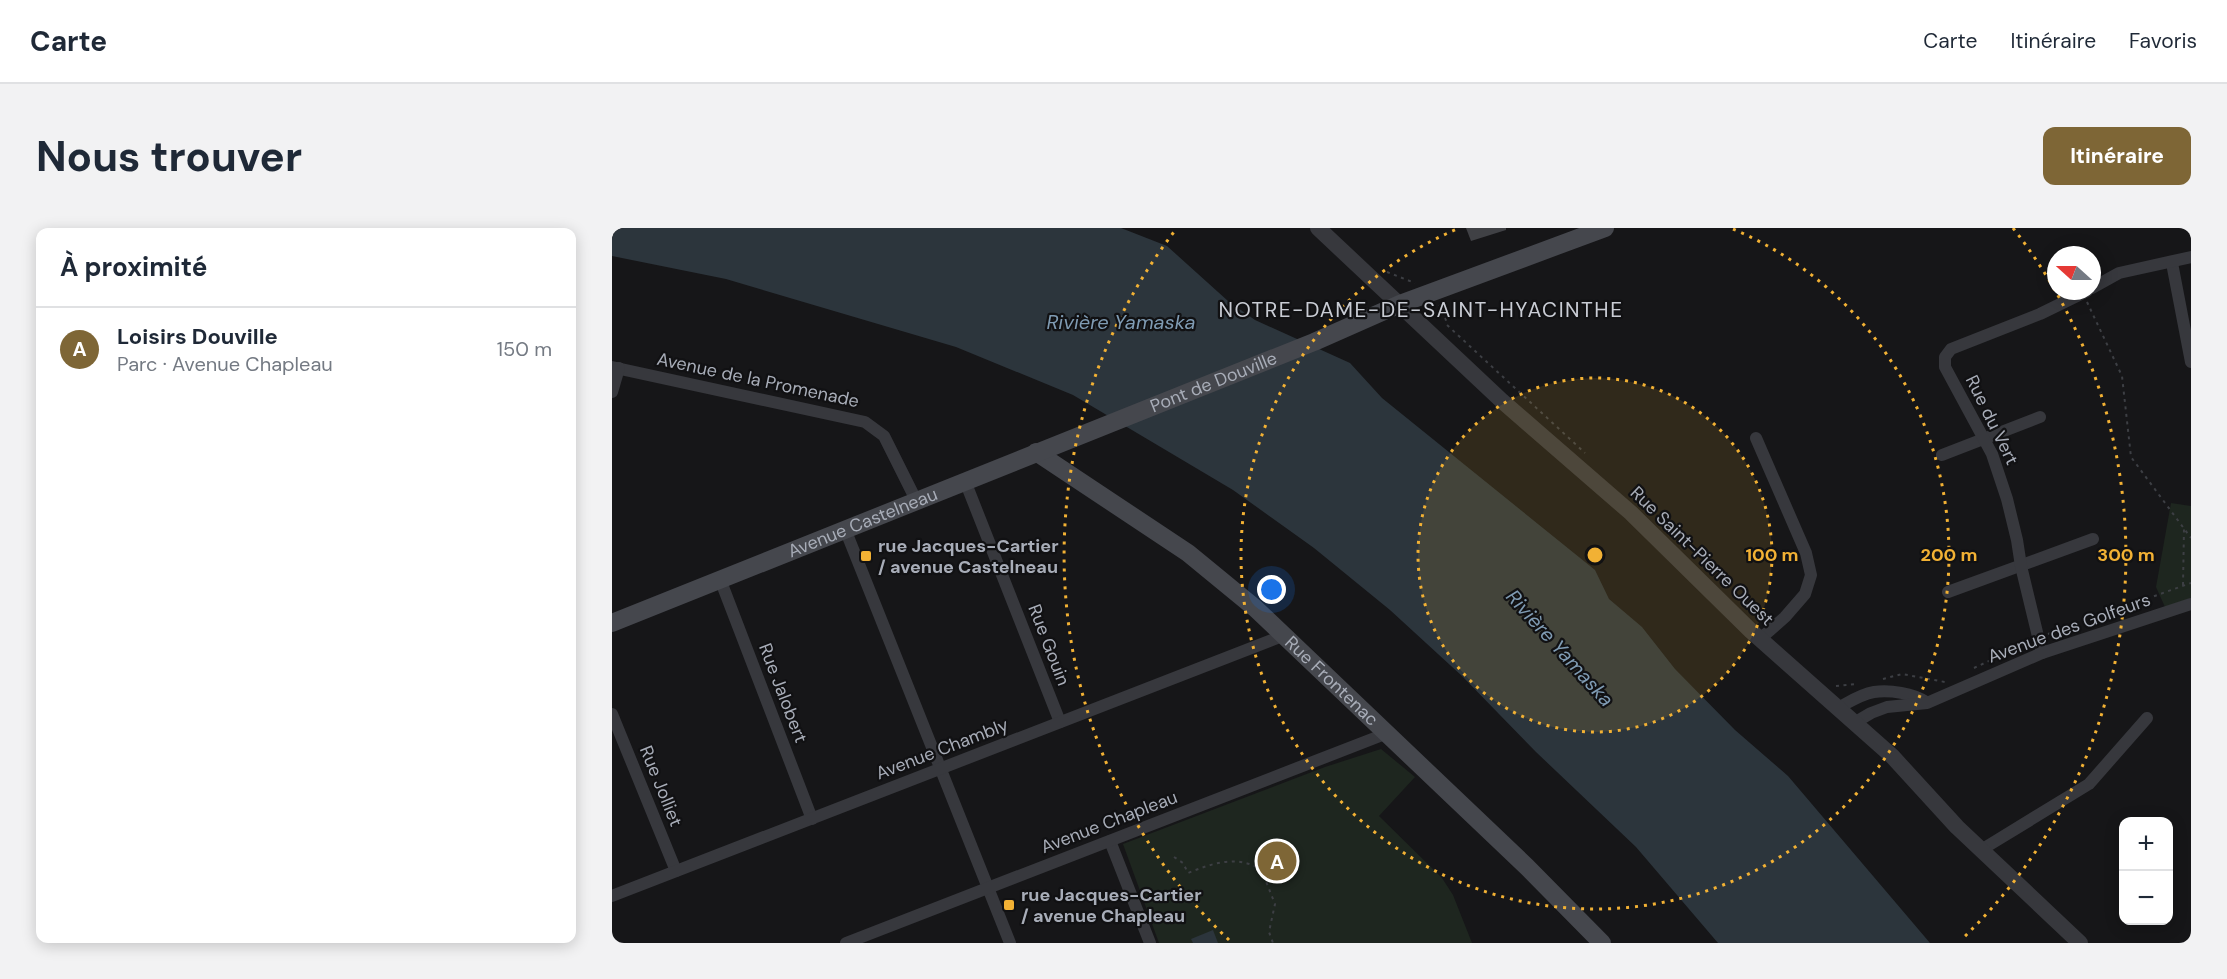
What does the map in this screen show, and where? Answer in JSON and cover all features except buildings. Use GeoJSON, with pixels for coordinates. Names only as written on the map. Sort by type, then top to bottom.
{"type":"FeatureCollection","features":[{"type":"Feature","properties":{"kind":"main road","name":"Pont de Douville"},"geometry":{"type":"LineString","coordinates":[[1114,421],[1314,342],[1400,304],[1605,228]]}},
{"type":"Feature","properties":{"kind":"main road","name":"Avenue Castelneau"},"geometry":{"type":"LineString","coordinates":[[612,623],[1114,421]]}},
{"type":"Feature","properties":{"kind":"main road","name":"Rue Frontenac"},"geometry":{"type":"LineString","coordinates":[[1036,452],[1188,553],[1285,635],[1385,734],[1527,867],[1602,943]]}},
{"type":"Feature","properties":{"kind":"street","name":"Rue Saint-Pierre Ouest"},"geometry":{"type":"LineString","coordinates":[[1318,228],[1502,401],[1631,513],[1760,639],[1892,756],[1957,827],[2080,943]]}},
{"type":"Feature","properties":{"kind":"street","name":"Rue du Vert"},"geometry":{"type":"LineString","coordinates":[[2101,283],[2119,273],[2191,257]]}},
{"type":"Feature","properties":{"kind":"street"},"geometry":{"type":"LineString","coordinates":[[2172,263],[2191,362]]}},
{"type":"Feature","properties":{"kind":"street","name":"Rue du Vert"},"geometry":{"type":"LineString","coordinates":[[2042,653],[2007,499],[1992,454],[1945,367],[1944,357],[1951,349],[2040,314],[2069,300]]}},
{"type":"Feature","properties":{"kind":"street","name":"Avenue de la Promenade"},"geometry":{"type":"LineString","coordinates":[[612,392],[616,367],[865,422],[884,436],[916,500]]}},
{"type":"Feature","properties":{"kind":"street"},"geometry":{"type":"LineString","coordinates":[[1942,455],[2040,417]]}},
{"type":"Feature","properties":{"kind":"street"},"geometry":{"type":"LineString","coordinates":[[1756,438],[1806,553],[1811,575],[1805,594],[1785,617],[1760,639]]}},
{"type":"Feature","properties":{"kind":"street","name":"Rue Gouin"},"geometry":{"type":"LineString","coordinates":[[965,481],[1060,722]]}},
{"type":"Feature","properties":{"kind":"street"},"geometry":{"type":"LineString","coordinates":[[845,529],[1010,943]]}},
{"type":"Feature","properties":{"kind":"street"},"geometry":{"type":"LineString","coordinates":[[1948,592],[2093,539]]}},
{"type":"Feature","properties":{"kind":"street","name":"Rue Jalobert"},"geometry":{"type":"LineString","coordinates":[[720,579],[812,819]]}},
{"type":"Feature","properties":{"kind":"street","name":"Avenue des Golfeurs"},"geometry":{"type":"LineString","coordinates":[[1854,723],[1887,707],[1927,703],[2042,653],[2191,604]]}},
{"type":"Feature","properties":{"kind":"street","name":"Avenue Chambly"},"geometry":{"type":"LineString","coordinates":[[612,896],[1285,635]]}},
{"type":"Feature","properties":{"kind":"street"},"geometry":{"type":"LineString","coordinates":[[1838,708],[1873,692],[1917,696],[1927,703]]}},
{"type":"Feature","properties":{"kind":"street","name":"Rue Jolliet"},"geometry":{"type":"LineString","coordinates":[[612,714],[676,871]]}},
{"type":"Feature","properties":{"kind":"street"},"geometry":{"type":"LineString","coordinates":[[1981,850],[2089,784],[2147,718]]}},
{"type":"Feature","properties":{"kind":"street","name":"Avenue Chapleau"},"geometry":{"type":"LineString","coordinates":[[846,943],[860,941],[988,888],[1385,734]]}},
{"type":"Feature","properties":{"kind":"street"},"geometry":{"type":"LineString","coordinates":[[1110,841],[1150,943]]}},
{"type":"Feature","properties":{"kind":"path"},"geometry":{"type":"LineString","coordinates":[[2091,300],[2122,376],[2131,458],[2191,538]]}},
{"type":"Feature","properties":{"kind":"path"},"geometry":{"type":"LineString","coordinates":[[2183,585],[2184,529]]}},
{"type":"Feature","properties":{"kind":"path"},"geometry":{"type":"LineString","coordinates":[[1967,672],[2038,638],[2191,583]]}},
{"type":"Feature","properties":{"kind":"path"},"geometry":{"type":"LineString","coordinates":[[1875,680],[1902,674],[1948,681]]}},
{"type":"Feature","properties":{"kind":"path"},"geometry":{"type":"LineString","coordinates":[[1833,687],[1867,683]]}},
{"type":"Feature","properties":{"kind":"path"},"geometry":{"type":"LineString","coordinates":[[1174,857],[1184,863],[1188,873],[1226,861],[1262,870],[1275,904],[1269,932],[1273,943]]}},
{"type":"Feature","properties":{"kind":"shaded area"},"geometry":{"type":"Polygon","coordinates":[[[2171,503],[2191,506],[2191,598],[2165,607],[2156,587],[2171,503]]]}},
{"type":"Feature","properties":{"kind":"shaded area"},"geometry":{"type":"Polygon","coordinates":[[[1381,749],[1415,777],[1379,816],[1442,878],[1453,895],[1472,943],[1159,943],[1123,844],[1325,767],[1381,749]]]}},
{"type":"Feature","properties":{"kind":"water","name":"Rivière Yamaska"},"geometry":{"type":"Polygon","coordinates":[[[612,228],[1121,228],[1167,246],[1228,301],[1255,320],[1350,363],[1382,398],[1595,570],[1609,599],[1642,627],[1675,669],[1735,730],[1788,776],[1930,943],[1718,943],[1636,847],[1536,752],[1462,676],[1390,610],[1314,548],[1233,490],[1073,395],[956,347],[726,279],[612,256],[612,228]]]}},
{"type":"Feature","properties":{"kind":"water"},"geometry":{"type":"Polygon","coordinates":[[[1213,930],[1218,943],[1193,943],[1191,939],[1213,930]]]}},
{"type":"Feature","properties":{"kind":"place","name":"rue Jacques-Cartier / avenue Castelneau"},"geometry":{"type":"Point","coordinates":[866,556]}},
{"type":"Feature","properties":{"kind":"place","name":"Loisirs Douville"},"geometry":{"type":"Point","coordinates":[1277,861]}},
{"type":"Feature","properties":{"kind":"place","name":"rue Jacques-Cartier / avenue Chapleau"},"geometry":{"type":"Point","coordinates":[1009,905]}},
{"type":"Feature","properties":{"kind":"district","name":"NOTRE-DAME-DE-SAINT-HYACINTHE"},"geometry":{"type":"Point","coordinates":[1421,310]}}]}
